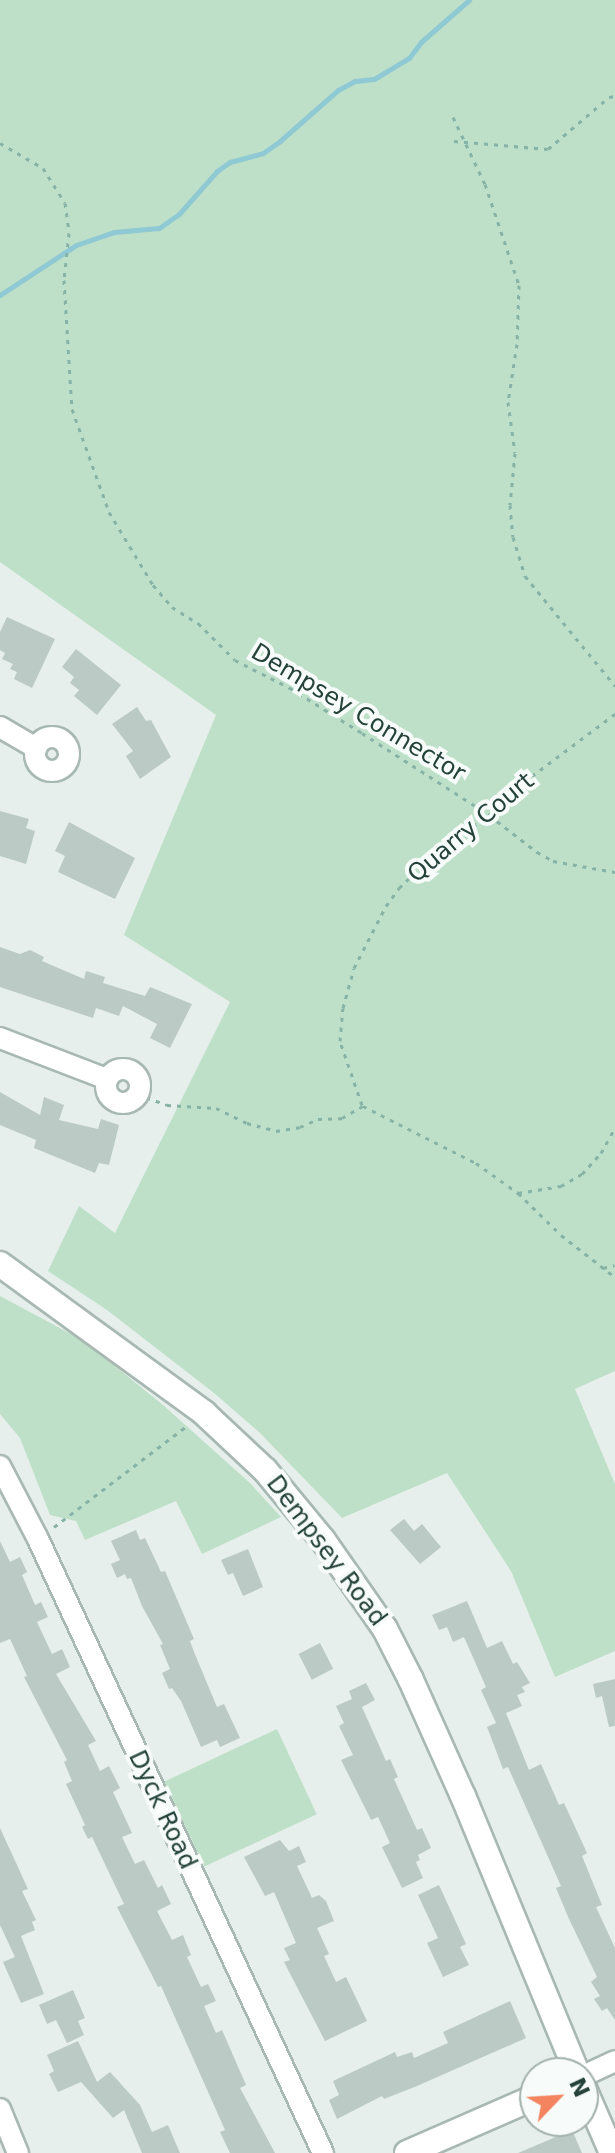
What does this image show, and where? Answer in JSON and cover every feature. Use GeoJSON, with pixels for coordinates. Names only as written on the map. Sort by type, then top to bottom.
{"type":"FeatureCollection","features":[{"type":"Feature","properties":{"kind":"street"},"geometry":{"type":"LineString","coordinates":[[0,727],[36,748]]}},
{"type":"Feature","properties":{"kind":"street"},"geometry":{"type":"LineString","coordinates":[[0,1038],[107,1079],[114,1071],[131,1071],[138,1079],[137,1094]]}},
{"type":"Feature","properties":{"kind":"street","name":"Dempsey Road"},"geometry":{"type":"LineString","coordinates":[[0,1264],[204,1413],[240,1444],[296,1506],[385,1629],[463,1796],[570,2057]]}},
{"type":"Feature","properties":{"kind":"street","name":"Dyck Road"},"geometry":{"type":"LineString","coordinates":[[0,1466],[38,1539],[323,2153]]}},
{"type":"Feature","properties":{"kind":"street"},"geometry":{"type":"LineString","coordinates":[[407,2153],[519,2104]]}},
{"type":"Feature","properties":{"kind":"street"},"geometry":{"type":"LineString","coordinates":[[0,2109],[18,2153]]}},
{"type":"Feature","properties":{"kind":"street"},"geometry":{"type":"LineString","coordinates":[[599,2123],[612,2153]]}},
{"type":"Feature","properties":{"kind":"path"},"geometry":{"type":"LineString","coordinates":[[454,141],[548,149],[609,97],[615,96]]}},
{"type":"Feature","properties":{"kind":"path"},"geometry":{"type":"LineString","coordinates":[[453,117],[485,184],[519,285],[517,344],[508,402],[515,453],[510,505],[513,537],[525,576],[615,686]]}},
{"type":"Feature","properties":{"kind":"path","name":"Dempsey Connector"},"geometry":{"type":"LineString","coordinates":[[0,143],[43,168],[57,184],[65,203],[69,233],[64,280],[72,409],[109,512],[153,585],[172,607],[198,623],[235,660],[290,688],[489,815],[553,861],[615,872]]}},
{"type":"Feature","properties":{"kind":"path","name":"Quarry Court"},"geometry":{"type":"LineString","coordinates":[[363,1106],[340,1041],[343,1008],[354,968],[372,928],[399,888],[440,849],[489,815],[524,782],[615,714]]}},
{"type":"Feature","properties":{"kind":"path"},"geometry":{"type":"LineString","coordinates":[[137,1094],[167,1105],[216,1108],[247,1123],[276,1131],[300,1127],[318,1119],[342,1118],[363,1106],[476,1163],[518,1193],[602,1269],[615,1277]]}},
{"type":"Feature","properties":{"kind":"path"},"geometry":{"type":"LineString","coordinates":[[518,1193],[561,1186],[582,1174],[601,1153],[615,1128]]}},
{"type":"Feature","properties":{"kind":"path"},"geometry":{"type":"LineString","coordinates":[[602,1269],[615,1265]]}},
{"type":"Feature","properties":{"kind":"path"},"geometry":{"type":"LineString","coordinates":[[38,1539],[204,1413]]}},
{"type":"Feature","properties":{"kind":"green space"},"geometry":{"type":"Polygon","coordinates":[[[0,0],[615,0],[615,1371],[575,1389],[615,1484],[615,1651],[555,1677],[511,1571],[447,1473],[342,1518],[260,1433],[214,1393],[107,1310],[48,1271],[79,1206],[115,1233],[230,1002],[124,935],[216,715],[0,562],[0,0]]]}},
{"type":"Feature","properties":{"kind":"green space"},"geometry":{"type":"Polygon","coordinates":[[[0,1296],[84,1341],[163,1405],[250,1483],[281,1517],[202,1554],[176,1501],[85,1540],[76,1521],[50,1515],[20,1438],[0,1414],[0,1296]]]}},
{"type":"Feature","properties":{"kind":"green space"},"geometry":{"type":"Polygon","coordinates":[[[277,1729],[317,1814],[204,1867],[165,1781],[277,1729]]]}},
{"type":"Feature","properties":{"kind":"building"},"geometry":{"type":"Polygon","coordinates":[[[7,617],[55,639],[32,688],[14,679],[17,672],[10,669],[13,664],[2,659],[5,653],[0,650],[0,632],[7,617]]]}},
{"type":"Feature","properties":{"kind":"building"},"geometry":{"type":"Polygon","coordinates":[[[76,649],[121,685],[97,715],[74,696],[79,690],[70,683],[74,677],[62,667],[76,649]]]}},
{"type":"Feature","properties":{"kind":"building"},"geometry":{"type":"Polygon","coordinates":[[[137,707],[146,721],[151,720],[171,757],[140,779],[126,756],[133,751],[112,724],[137,707]]]}},
{"type":"Feature","properties":{"kind":"building"},"geometry":{"type":"Polygon","coordinates":[[[0,811],[29,819],[26,828],[35,831],[26,864],[0,856],[0,811]]]}},
{"type":"Feature","properties":{"kind":"building"},"geometry":{"type":"Polygon","coordinates":[[[69,822],[135,858],[115,899],[58,872],[65,856],[55,851],[69,822]]]}},
{"type":"Feature","properties":{"kind":"building"},"geometry":{"type":"Polygon","coordinates":[[[0,947],[20,954],[30,950],[44,957],[42,961],[84,979],[86,971],[105,977],[103,983],[145,996],[150,987],[192,1004],[170,1048],[150,1038],[157,1024],[123,1006],[119,1016],[96,1008],[93,1018],[0,987],[0,947]]]}},
{"type":"Feature","properties":{"kind":"building"},"geometry":{"type":"Polygon","coordinates":[[[0,1092],[40,1115],[44,1097],[64,1105],[59,1120],[98,1129],[101,1119],[119,1125],[109,1165],[99,1163],[95,1173],[34,1148],[36,1140],[0,1125],[0,1092]]]}},
{"type":"Feature","properties":{"kind":"building"},"geometry":{"type":"Polygon","coordinates":[[[404,1519],[414,1531],[422,1524],[441,1547],[420,1564],[390,1530],[404,1519]]]}},
{"type":"Feature","properties":{"kind":"building"},"geometry":{"type":"Polygon","coordinates":[[[136,1530],[140,1540],[145,1538],[161,1572],[165,1571],[194,1639],[190,1641],[217,1707],[224,1704],[240,1738],[220,1747],[217,1740],[201,1747],[181,1701],[172,1688],[169,1689],[162,1673],[170,1669],[160,1645],[163,1644],[131,1578],[127,1579],[125,1574],[117,1578],[111,1564],[120,1560],[111,1541],[136,1530]]]}},
{"type":"Feature","properties":{"kind":"building"},"geometry":{"type":"Polygon","coordinates":[[[0,1541],[10,1562],[20,1557],[27,1572],[22,1575],[35,1605],[41,1602],[48,1617],[37,1622],[52,1654],[62,1649],[70,1667],[56,1674],[96,1741],[88,1745],[100,1771],[109,1766],[120,1788],[113,1792],[132,1833],[122,1837],[135,1864],[144,1860],[158,1888],[162,1885],[171,1904],[157,1911],[172,1940],[183,1935],[191,1955],[187,1957],[201,1987],[208,1984],[216,2001],[204,2006],[216,2033],[222,2030],[246,2085],[240,2088],[275,2153],[230,2153],[220,2132],[225,2130],[161,1986],[158,1987],[117,1907],[124,1904],[92,1837],[88,1839],[82,1827],[85,1825],[66,1784],[72,1781],[64,1762],[67,1760],[24,1677],[27,1676],[10,1639],[0,1643],[0,1541]]]}},
{"type":"Feature","properties":{"kind":"building"},"geometry":{"type":"Polygon","coordinates":[[[248,1549],[263,1587],[243,1596],[233,1573],[228,1575],[221,1560],[248,1549]]]}},
{"type":"Feature","properties":{"kind":"building"},"geometry":{"type":"Polygon","coordinates":[[[467,1601],[487,1648],[502,1641],[513,1664],[517,1662],[530,1683],[522,1687],[525,1692],[517,1695],[522,1706],[506,1713],[529,1770],[541,1764],[559,1805],[564,1803],[587,1853],[582,1856],[602,1905],[596,1907],[615,1948],[615,2020],[607,2008],[602,2011],[594,1999],[600,1996],[591,1982],[597,1977],[556,1888],[561,1886],[508,1767],[503,1769],[487,1727],[496,1723],[481,1690],[486,1687],[464,1637],[453,1642],[447,1627],[439,1630],[432,1615],[467,1601]]]}},
{"type":"Feature","properties":{"kind":"building"},"geometry":{"type":"Polygon","coordinates":[[[320,1643],[333,1669],[312,1680],[299,1654],[320,1643]]]}},
{"type":"Feature","properties":{"kind":"building"},"geometry":{"type":"Polygon","coordinates":[[[615,1679],[615,1726],[609,1727],[602,1696],[596,1698],[593,1684],[615,1679]]]}},
{"type":"Feature","properties":{"kind":"building"},"geometry":{"type":"Polygon","coordinates":[[[366,1683],[375,1700],[362,1707],[386,1761],[390,1759],[398,1777],[394,1779],[417,1830],[422,1828],[431,1848],[418,1855],[420,1860],[416,1862],[423,1878],[402,1888],[382,1847],[390,1843],[378,1817],[371,1820],[341,1760],[353,1755],[339,1726],[344,1723],[336,1706],[352,1699],[349,1691],[366,1683]]]}},
{"type":"Feature","properties":{"kind":"building"},"geometry":{"type":"Polygon","coordinates":[[[0,1828],[28,1889],[22,1891],[36,1920],[32,1922],[35,1930],[21,1936],[44,1994],[21,2003],[3,1962],[15,1957],[0,1925],[0,1828]]]}},
{"type":"Feature","properties":{"kind":"building"},"geometry":{"type":"Polygon","coordinates":[[[280,1840],[289,1851],[299,1846],[306,1862],[297,1866],[312,1898],[319,1895],[326,1901],[334,1921],[317,1928],[329,1954],[324,1956],[336,1982],[346,1977],[367,2021],[325,2041],[284,1962],[290,1960],[284,1948],[296,1943],[274,1892],[265,1896],[244,1857],[280,1840]]]}},
{"type":"Feature","properties":{"kind":"building"},"geometry":{"type":"Polygon","coordinates":[[[439,1885],[466,1944],[460,1947],[469,1965],[443,1977],[427,1943],[438,1938],[418,1895],[439,1885]]]}},
{"type":"Feature","properties":{"kind":"building"},"geometry":{"type":"Polygon","coordinates":[[[73,1990],[85,2018],[78,2021],[84,2035],[67,2043],[56,2020],[47,2024],[39,2005],[73,1990]]]}},
{"type":"Feature","properties":{"kind":"building"},"geometry":{"type":"Polygon","coordinates":[[[510,2001],[526,2038],[417,2086],[384,2099],[382,2096],[337,2119],[329,2100],[339,2095],[333,2081],[395,2052],[397,2057],[412,2052],[414,2058],[448,2043],[443,2032],[510,2001]]]}},
{"type":"Feature","properties":{"kind":"building"},"geometry":{"type":"Polygon","coordinates":[[[78,2041],[97,2082],[110,2072],[140,2105],[152,2132],[168,2125],[180,2153],[142,2153],[124,2110],[113,2118],[81,2082],[58,2092],[49,2074],[54,2071],[47,2055],[78,2041]]]}},
{"type":"Feature","properties":{"kind":"building"},"geometry":{"type":"Polygon","coordinates":[[[556,2137],[575,2137],[582,2153],[518,2153],[556,2137]]]}},
{"type":"Feature","properties":{"kind":"waterway"},"geometry":{"type":"LineString","coordinates":[[0,295],[76,245],[114,232],[159,228],[179,214],[217,171],[230,162],[263,153],[338,90],[355,81],[374,79],[409,58],[421,42],[469,0]]}}]}
